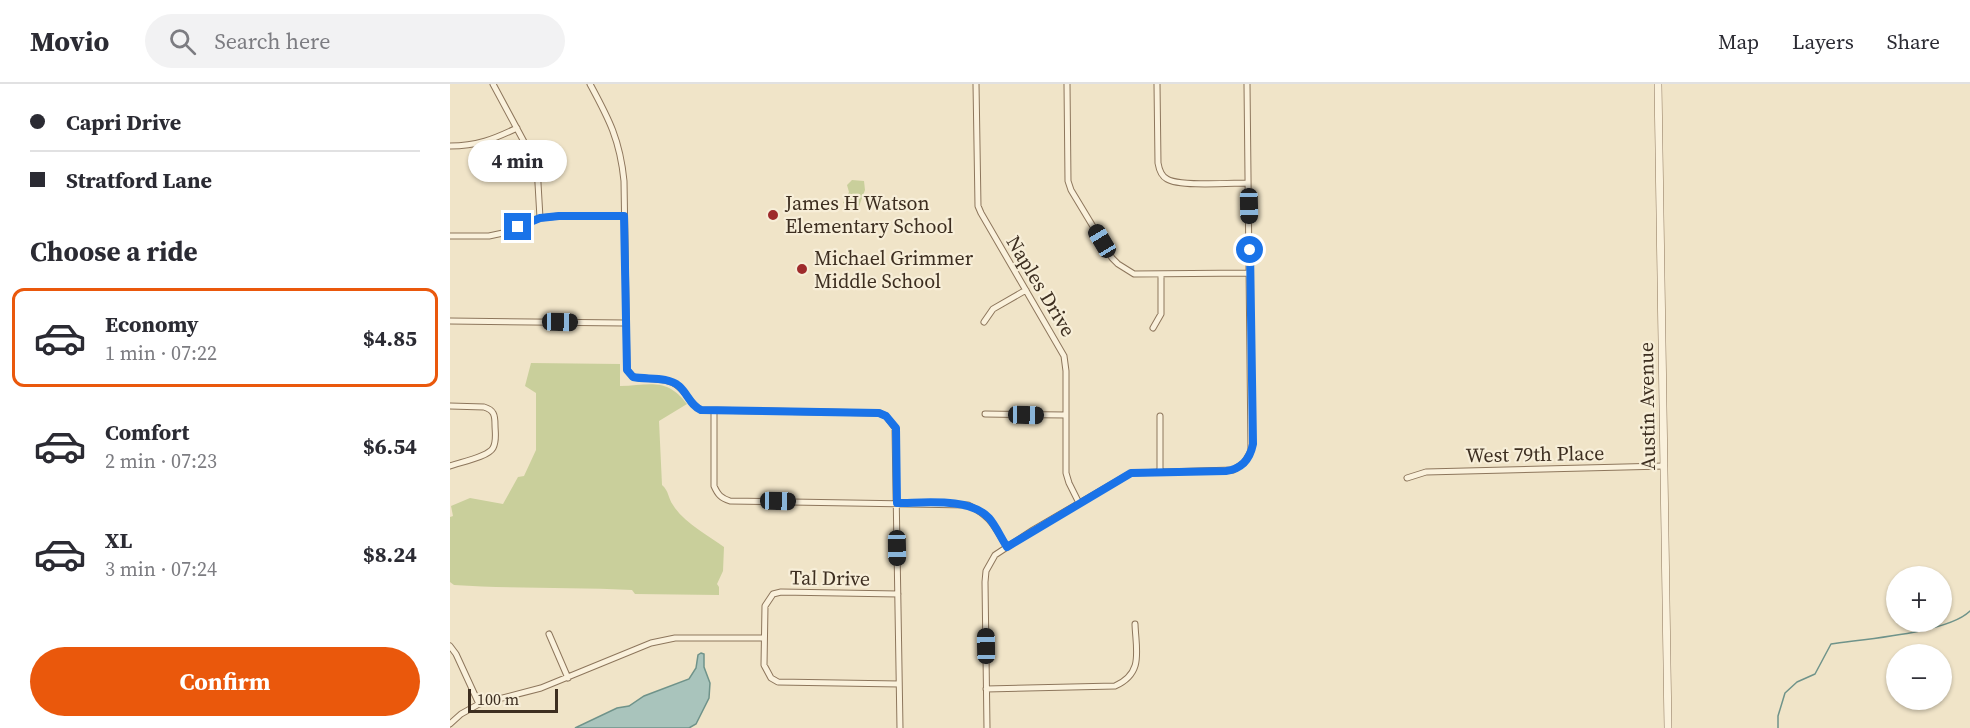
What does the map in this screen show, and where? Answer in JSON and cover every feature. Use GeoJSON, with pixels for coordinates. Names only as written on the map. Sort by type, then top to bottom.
{"type":"FeatureCollection","features":[{"type":"Feature","properties":{"kind":"street"},"geometry":{"type":"LineString","coordinates":[[493,84],[537,166],[540,218]]}},
{"type":"Feature","properties":{"kind":"street"},"geometry":{"type":"LineString","coordinates":[[590,84],[610,120],[619,149],[624,181],[627,370],[633,377],[667,380],[678,386],[694,407],[701,410],[879,413],[892,420],[896,428],[900,728]]}},
{"type":"Feature","properties":{"kind":"street","name":"Naples Drive"},"geometry":{"type":"LineString","coordinates":[[976,84],[978,206],[1064,356],[1066,473],[1079,503]]}},
{"type":"Feature","properties":{"kind":"street"},"geometry":{"type":"LineString","coordinates":[[1066,84],[1067,171],[1071,190],[1118,264],[1134,274],[1250,273]]}},
{"type":"Feature","properties":{"kind":"street"},"geometry":{"type":"LineString","coordinates":[[1157,84],[1158,163],[1163,175],[1167,179],[1180,183],[1248,183]]}},
{"type":"Feature","properties":{"kind":"street"},"geometry":{"type":"LineString","coordinates":[[987,728],[985,582],[990,562],[995,555],[1131,473],[1233,470],[1244,463],[1251,451],[1247,84]]}},
{"type":"Feature","properties":{"kind":"street","name":"Austin Avenue"},"geometry":{"type":"LineString","coordinates":[[1658,84],[1668,728]]}},
{"type":"Feature","properties":{"kind":"street"},"geometry":{"type":"LineString","coordinates":[[450,146],[467,146],[491,141],[517,128]]}},
{"type":"Feature","properties":{"kind":"street"},"geometry":{"type":"LineString","coordinates":[[450,236],[489,236],[503,233],[540,218],[624,216]]}},
{"type":"Feature","properties":{"kind":"street"},"geometry":{"type":"LineString","coordinates":[[1153,328],[1161,314],[1161,274]]}},
{"type":"Feature","properties":{"kind":"street"},"geometry":{"type":"LineString","coordinates":[[984,322],[993,309],[1026,290]]}},
{"type":"Feature","properties":{"kind":"street"},"geometry":{"type":"LineString","coordinates":[[450,321],[625,323]]}},
{"type":"Feature","properties":{"kind":"street"},"geometry":{"type":"LineString","coordinates":[[450,406],[484,407],[494,412],[495,439],[494,447],[489,453],[450,466]]}},
{"type":"Feature","properties":{"kind":"street"},"geometry":{"type":"LineString","coordinates":[[714,411],[714,486],[723,498],[730,501],[968,505],[981,511],[990,519],[1007,547]]}},
{"type":"Feature","properties":{"kind":"street"},"geometry":{"type":"LineString","coordinates":[[985,414],[1066,415]]}},
{"type":"Feature","properties":{"kind":"street"},"geometry":{"type":"LineString","coordinates":[[1160,416],[1160,472]]}},
{"type":"Feature","properties":{"kind":"street","name":"West 79th Place"},"geometry":{"type":"LineString","coordinates":[[1407,478],[1426,472],[1664,466]]}},
{"type":"Feature","properties":{"kind":"street","name":"Tal Drive"},"geometry":{"type":"LineString","coordinates":[[764,638],[765,606],[773,594],[781,592],[898,594]]}},
{"type":"Feature","properties":{"kind":"street"},"geometry":{"type":"LineString","coordinates":[[986,689],[1105,687],[1123,682],[1130,677],[1135,668],[1135,624]]}},
{"type":"Feature","properties":{"kind":"street"},"geometry":{"type":"LineString","coordinates":[[549,634],[568,678]]}},
{"type":"Feature","properties":{"kind":"street"},"geometry":{"type":"LineString","coordinates":[[450,724],[461,714],[479,704],[541,688],[651,643],[675,638],[764,638],[764,665],[771,678],[778,682],[899,684]]}},
{"type":"Feature","properties":{"kind":"street"},"geometry":{"type":"LineString","coordinates":[[450,646],[479,704]]}},
{"type":"Feature","properties":{"kind":"green space"},"geometry":{"type":"Polygon","coordinates":[[[852,180],[864,181],[865,190],[858,209],[843,203],[849,192],[847,185],[852,180]]]}},
{"type":"Feature","properties":{"kind":"green space"},"geometry":{"type":"Polygon","coordinates":[[[531,363],[620,364],[620,386],[657,384],[680,395],[687,404],[659,421],[662,485],[683,517],[724,547],[723,571],[717,584],[719,595],[635,594],[632,590],[476,586],[454,585],[450,582],[450,517],[453,516],[451,506],[470,498],[503,504],[518,477],[524,476],[536,450],[536,393],[525,386],[531,363]]]}},
{"type":"Feature","properties":{"kind":"water"},"geometry":{"type":"Polygon","coordinates":[[[704,654],[704,667],[710,683],[709,698],[696,724],[689,728],[575,728],[617,708],[629,706],[644,696],[689,679],[696,668],[698,655],[704,654]]]}},
{"type":"Feature","properties":{"kind":"waterway"},"geometry":{"type":"LineString","coordinates":[[1778,728],[1778,716],[1785,693],[1797,682],[1815,674],[1831,644],[1925,630],[1959,619],[1970,611]]}},
{"type":"Feature","properties":{"kind":"place","name":"James H Watson Elementary School"},"geometry":{"type":"Point","coordinates":[773,215]}},
{"type":"Feature","properties":{"kind":"place","name":"Michael Grimmer Middle School"},"geometry":{"type":"Point","coordinates":[802,269]}},
{"type":"Feature","properties":{"kind":"route"},"geometry":{"type":"LineString","coordinates":[[518,227],[540,218],[559,216],[624,216],[627,370],[633,377],[667,380],[678,386],[694,407],[701,410],[879,413],[886,416],[892,420],[896,428],[897,503],[968,505],[981,511],[990,519],[1007,547],[1131,473],[1226,471],[1238,468],[1248,459],[1253,444],[1250,250]]}}]}
